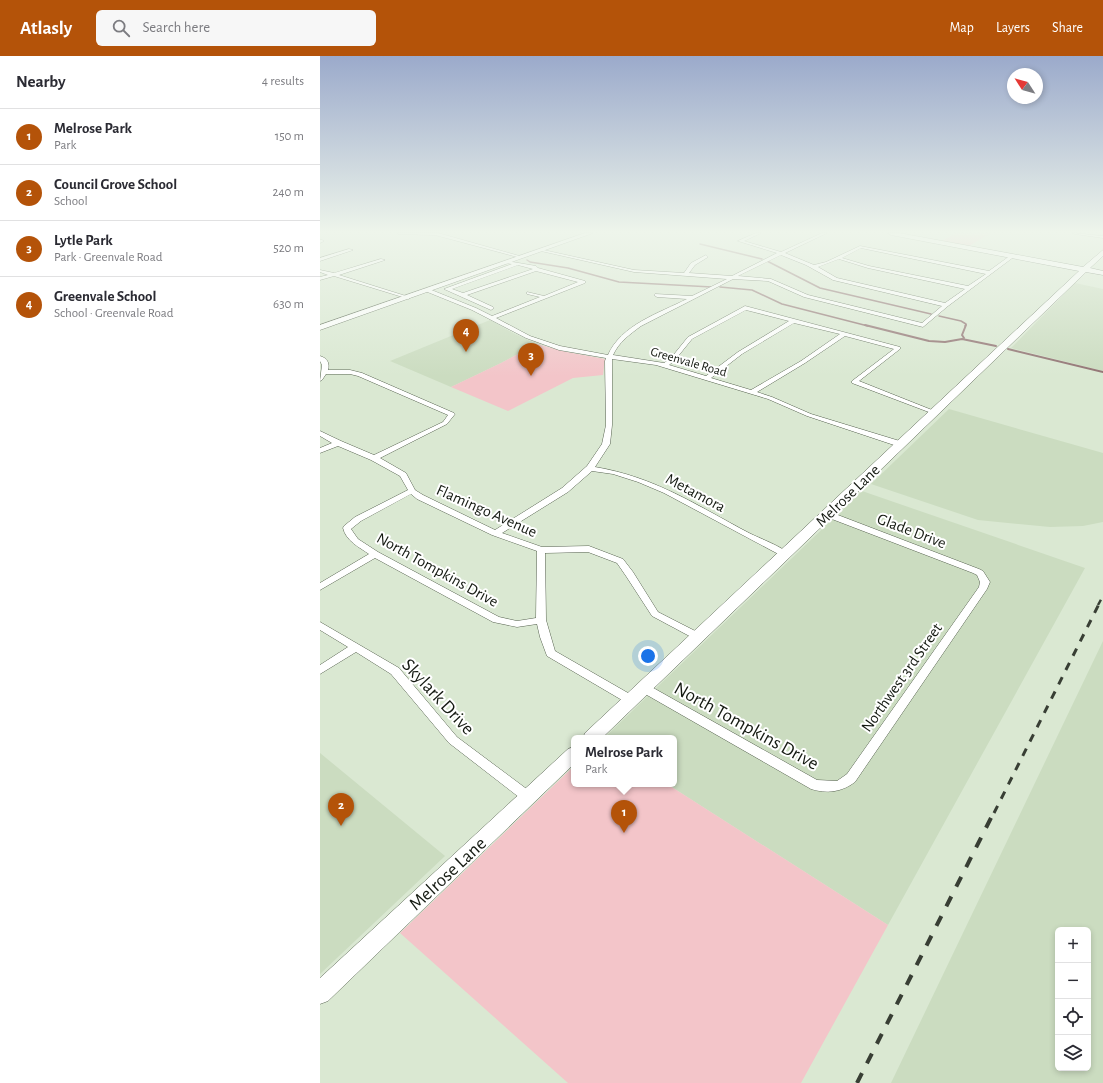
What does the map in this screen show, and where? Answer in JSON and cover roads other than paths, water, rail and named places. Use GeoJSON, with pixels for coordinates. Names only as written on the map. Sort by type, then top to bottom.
{"type":"FeatureCollection","features":[{"type":"Feature","properties":{"kind":"street"},"geometry":{"type":"LineString","coordinates":[[352,281],[404,299]]}},
{"type":"Feature","properties":{"kind":"street"},"geometry":{"type":"LineString","coordinates":[[320,328],[453,281]]}},
{"type":"Feature","properties":{"kind":"street"},"geometry":{"type":"LineString","coordinates":[[469,281],[446,289],[491,308]]}},
{"type":"Feature","properties":{"kind":"street"},"geometry":{"type":"LineString","coordinates":[[452,299],[503,281]]}},
{"type":"Feature","properties":{"kind":"street"},"geometry":{"type":"LineString","coordinates":[[492,318],[583,282],[579,281]]}},
{"type":"Feature","properties":{"kind":"street"},"geometry":{"type":"LineString","coordinates":[[495,533],[565,490],[590,468],[606,444],[609,425],[609,357],[618,341],[632,330],[726,281]]}},
{"type":"Feature","properties":{"kind":"street"},"geometry":{"type":"LineString","coordinates":[[771,281],[806,296],[923,325],[946,305],[979,281]]}},
{"type":"Feature","properties":{"kind":"street"},"geometry":{"type":"LineString","coordinates":[[840,281],[946,305]]}},
{"type":"Feature","properties":{"kind":"street"},"geometry":{"type":"LineString","coordinates":[[936,281],[970,288]]}},
{"type":"Feature","properties":{"kind":"street","name":"Melrose Lane"},"geometry":{"type":"LineString","coordinates":[[594,735],[1072,281]]}},
{"type":"Feature","properties":{"kind":"street","name":"Greenvale Road"},"geometry":{"type":"LineString","coordinates":[[427,290],[452,299],[492,318],[528,338],[558,348],[609,357],[650,361],[665,365],[776,400],[809,415],[900,444]]}},
{"type":"Feature","properties":{"kind":"street"},"geometry":{"type":"LineString","coordinates":[[529,292],[544,297]]}},
{"type":"Feature","properties":{"kind":"street"},"geometry":{"type":"LineString","coordinates":[[658,295],[693,298]]}},
{"type":"Feature","properties":{"kind":"street"},"geometry":{"type":"LineString","coordinates":[[665,365],[672,361],[690,338],[745,308],[898,348],[854,382],[934,412]]}},
{"type":"Feature","properties":{"kind":"street"},"geometry":{"type":"LineString","coordinates":[[707,378],[740,353],[793,321]]}},
{"type":"Feature","properties":{"kind":"street"},"geometry":{"type":"LineString","coordinates":[[752,392],[803,362],[844,334]]}},
{"type":"Feature","properties":{"kind":"street"},"geometry":{"type":"LineString","coordinates":[[320,358],[326,363],[324,372],[320,379]]}},
{"type":"Feature","properties":{"kind":"street"},"geometry":{"type":"LineString","coordinates":[[324,372],[350,372],[360,374],[452,414],[445,423],[374,458]]}},
{"type":"Feature","properties":{"kind":"street","name":"Flamingo Avenue"},"geometry":{"type":"LineString","coordinates":[[320,433],[338,443],[374,458],[403,475],[412,491],[420,497],[495,533],[541,550],[589,549],[620,561],[655,614],[699,637]]}},
{"type":"Feature","properties":{"kind":"street"},"geometry":{"type":"LineString","coordinates":[[320,451],[338,443]]}},
{"type":"Feature","properties":{"kind":"street","name":"Metamora"},"geometry":{"type":"LineString","coordinates":[[590,468],[614,472],[640,480],[667,491],[785,554]]}},
{"type":"Feature","properties":{"kind":"street","name":"North Tompkins Drive"},"geometry":{"type":"LineString","coordinates":[[412,491],[358,519],[347,528],[348,532],[356,541],[375,554],[496,620],[517,624],[541,620]]}},
{"type":"Feature","properties":{"kind":"street","name":"Glade Drive"},"geometry":{"type":"LineString","coordinates":[[827,514],[968,568],[980,573],[984,578]]}},
{"type":"Feature","properties":{"kind":"street"},"geometry":{"type":"LineString","coordinates":[[541,550],[541,620],[551,653],[631,700]]}},
{"type":"Feature","properties":{"kind":"street"},"geometry":{"type":"LineString","coordinates":[[320,587],[375,554]]}},
{"type":"Feature","properties":{"kind":"street","name":"Northwest 3rd Street"},"geometry":{"type":"LineString","coordinates":[[835,788],[842,786],[851,778],[984,587],[984,578]]}},
{"type":"Feature","properties":{"kind":"street","name":"Skylark Drive"},"geometry":{"type":"LineString","coordinates":[[320,625],[395,671],[453,740],[528,797]]}},
{"type":"Feature","properties":{"kind":"street"},"geometry":{"type":"LineString","coordinates":[[320,670],[356,647]]}},
{"type":"Feature","properties":{"kind":"street","name":"North Tompkins Drive"},"geometry":{"type":"LineString","coordinates":[[644,688],[815,785],[835,788]]}},
{"type":"Feature","properties":{"kind":"street","name":"Melrose Lane"},"geometry":{"type":"LineString","coordinates":[[320,993],[571,757]]}},
{"type":"Feature","properties":{"kind":"waterway"},"geometry":{"type":"LineString","coordinates":[[615,281],[712,287]]}},
{"type":"Feature","properties":{"kind":"waterway"},"geometry":{"type":"LineString","coordinates":[[806,281],[820,288],[931,314]]}},
{"type":"Feature","properties":{"kind":"waterway"},"geometry":{"type":"LineString","coordinates":[[720,287],[752,290],[782,304],[868,326]]}},
{"type":"Feature","properties":{"kind":"waterway"},"geometry":{"type":"LineString","coordinates":[[939,316],[961,321],[966,324],[965,326]]}},
{"type":"Feature","properties":{"kind":"waterway"},"geometry":{"type":"LineString","coordinates":[[865,325],[929,341],[945,342],[962,339],[996,346]]}},
{"type":"Feature","properties":{"kind":"waterway"},"geometry":{"type":"LineString","coordinates":[[964,338],[962,335],[966,325]]}},
{"type":"Feature","properties":{"kind":"waterway"},"geometry":{"type":"LineString","coordinates":[[1008,349],[1103,372]]}},
{"type":"Feature","properties":{"kind":"railway"},"geometry":{"type":"LineString","coordinates":[[1098,605],[1103,596]]}},
{"type":"Feature","properties":{"kind":"railway"},"geometry":{"type":"LineString","coordinates":[[994,813],[1099,604]]}},
{"type":"Feature","properties":{"kind":"railway"},"geometry":{"type":"LineString","coordinates":[[857,1083],[994,812]]}},
{"type":"Feature","properties":{"kind":"place","name":"Greenvale School"},"geometry":{"type":"Point","coordinates":[466,352]}},
{"type":"Feature","properties":{"kind":"place","name":"Lytle Park"},"geometry":{"type":"Point","coordinates":[531,376]}},
{"type":"Feature","properties":{"kind":"place","name":"Council Grove School"},"geometry":{"type":"Point","coordinates":[341,826]}},
{"type":"Feature","properties":{"kind":"place","name":"Melrose Park"},"geometry":{"type":"Point","coordinates":[624,833]}}]}
